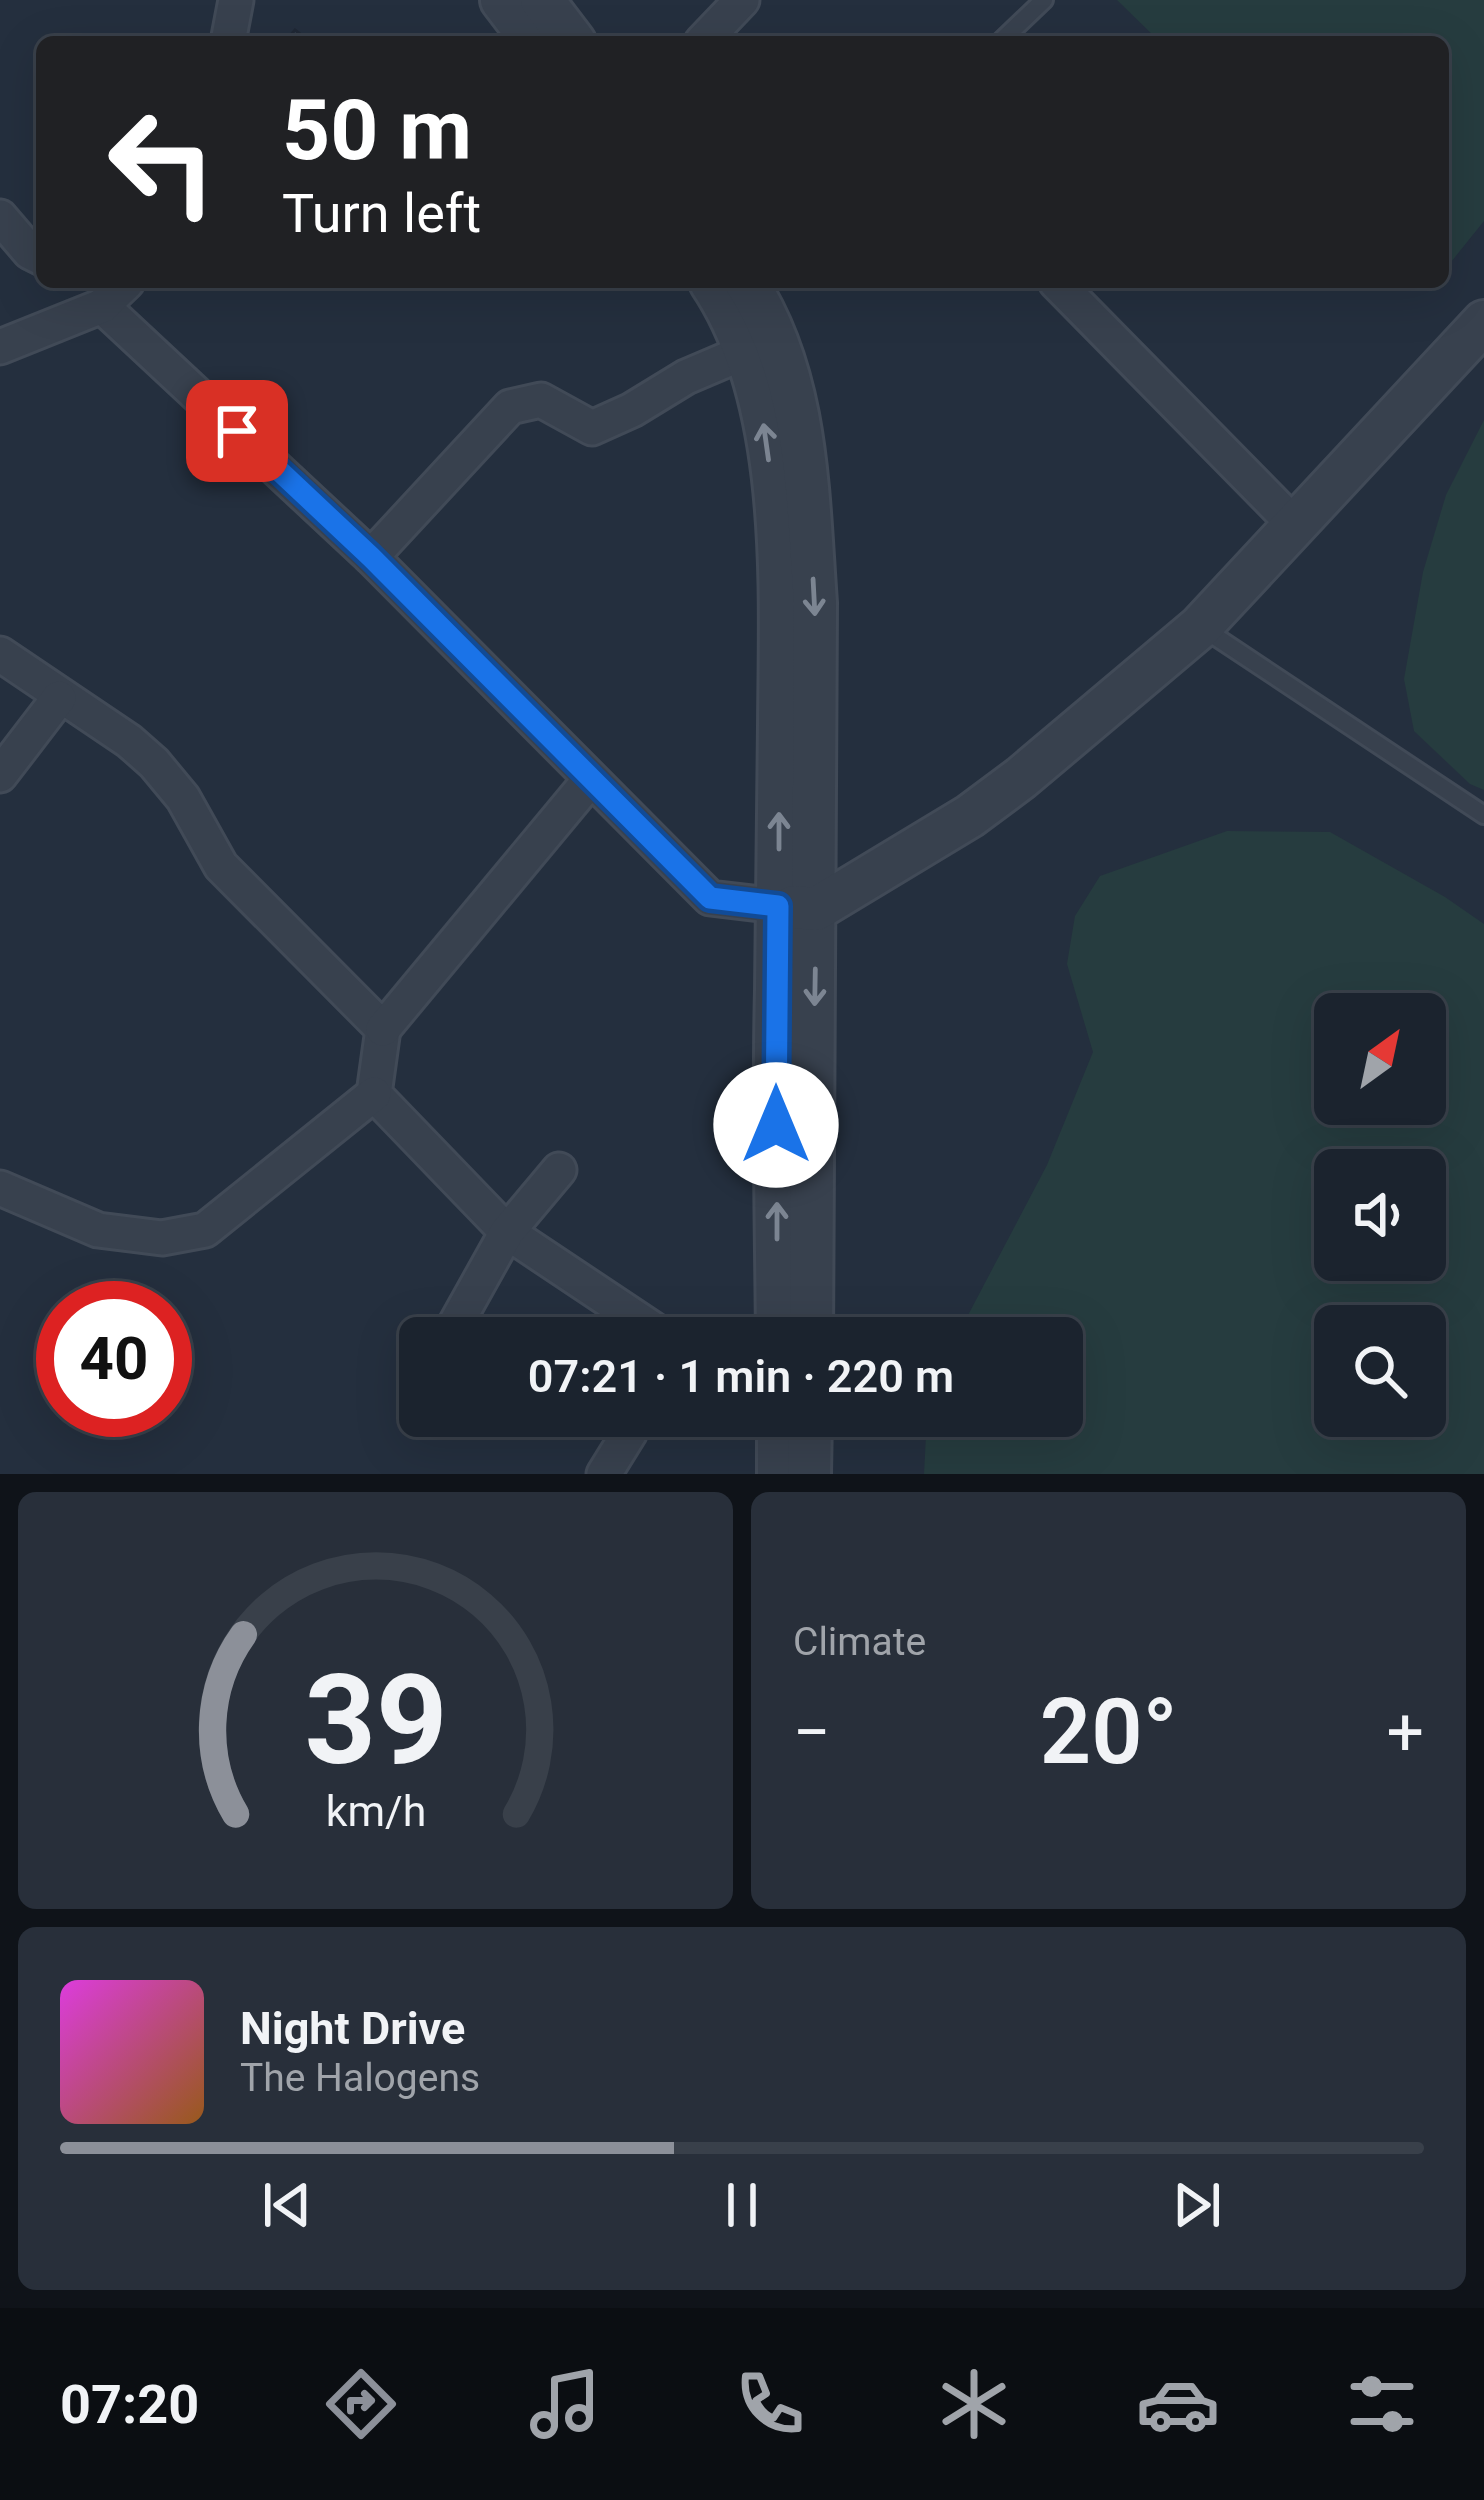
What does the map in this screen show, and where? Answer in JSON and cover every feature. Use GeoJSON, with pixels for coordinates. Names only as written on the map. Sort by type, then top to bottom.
{"type":"FeatureCollection","features":[{"type":"Feature","properties":{"kind":"street"},"geometry":{"type":"LineString","coordinates":[[229,36],[236,0]]}},
{"type":"Feature","properties":{"kind":"street"},"geometry":{"type":"LineString","coordinates":[[502,0],[529,36]]}},
{"type":"Feature","properties":{"kind":"street"},"geometry":{"type":"LineString","coordinates":[[542,0],[569,36]]}},
{"type":"Feature","properties":{"kind":"street"},"geometry":{"type":"LineString","coordinates":[[708,36],[742,0]]}},
{"type":"Feature","properties":{"kind":"street"},"geometry":{"type":"LineString","coordinates":[[0,217],[36,255]]}},
{"type":"Feature","properties":{"kind":"street"},"geometry":{"type":"LineString","coordinates":[[0,347],[102,306],[121,288]]}},
{"type":"Feature","properties":{"kind":"street"},"geometry":{"type":"LineString","coordinates":[[740,288],[743,336],[759,393],[777,512],[797,908],[810,1317]]}},
{"type":"Feature","properties":{"kind":"street"},"geometry":{"type":"LineString","coordinates":[[744,288],[778,336],[790,374],[809,513],[815,603],[779,1317]]}},
{"type":"Feature","properties":{"kind":"street"},"geometry":{"type":"LineString","coordinates":[[1063,288],[1295,525]]}},
{"type":"Feature","properties":{"kind":"street"},"geometry":{"type":"LineString","coordinates":[[102,306],[371,557],[710,898],[797,908],[970,816],[1022,778],[1200,627],[1484,322]]}},
{"type":"Feature","properties":{"kind":"street"},"geometry":{"type":"LineString","coordinates":[[371,557],[510,406],[541,400],[592,428],[632,410],[686,376],[747,351]]}},
{"type":"Feature","properties":{"kind":"street"},"geometry":{"type":"LineString","coordinates":[[0,654],[154,763],[184,798],[221,866],[382,1030]]}},
{"type":"Feature","properties":{"kind":"street"},"geometry":{"type":"LineString","coordinates":[[0,775],[59,698]]}},
{"type":"Feature","properties":{"kind":"street"},"geometry":{"type":"LineString","coordinates":[[0,1188],[98,1230],[162,1238],[205,1230],[374,1094],[382,1030],[590,780]]}},
{"type":"Feature","properties":{"kind":"street"},"geometry":{"type":"LineString","coordinates":[[374,1094],[507,1232],[634,1317]]}},
{"type":"Feature","properties":{"kind":"street"},"geometry":{"type":"LineString","coordinates":[[460,1317],[507,1232],[559,1170]]}},
{"type":"Feature","properties":{"kind":"street"},"geometry":{"type":"LineString","coordinates":[[604,1474],[627,1437]]}},
{"type":"Feature","properties":{"kind":"street"},"geometry":{"type":"LineString","coordinates":[[779,1437],[779,1474]]}},
{"type":"Feature","properties":{"kind":"street"},"geometry":{"type":"LineString","coordinates":[[809,1474],[810,1437]]}},
{"type":"Feature","properties":{"kind":"lane"},"geometry":{"type":"LineString","coordinates":[[1006,36],[1044,0]]}},
{"type":"Feature","properties":{"kind":"lane"},"geometry":{"type":"LineString","coordinates":[[1200,627],[1484,815]]}},
{"type":"Feature","properties":{"kind":"green space"},"geometry":{"type":"Polygon","coordinates":[[[1117,0],[1484,0],[1484,221],[1449,265],[1449,36],[1154,36],[1117,0]]]}},
{"type":"Feature","properties":{"kind":"green space"},"geometry":{"type":"Polygon","coordinates":[[[1484,420],[1484,790],[1470,784],[1414,731],[1404,679],[1423,572],[1446,495],[1484,420]]]}},
{"type":"Feature","properties":{"kind":"green space"},"geometry":{"type":"Polygon","coordinates":[[[1227,831],[1330,832],[1484,924],[1484,1474],[924,1474],[926,1437],[1083,1437],[1083,1317],[967,1317],[1047,1165],[1093,1052],[1067,964],[1075,916],[1100,876],[1227,831]]]}},
{"type":"Feature","properties":{"kind":"route"},"geometry":{"type":"LineString","coordinates":[[237,431],[371,557],[710,898],[778,906],[776,1125]]}}]}
